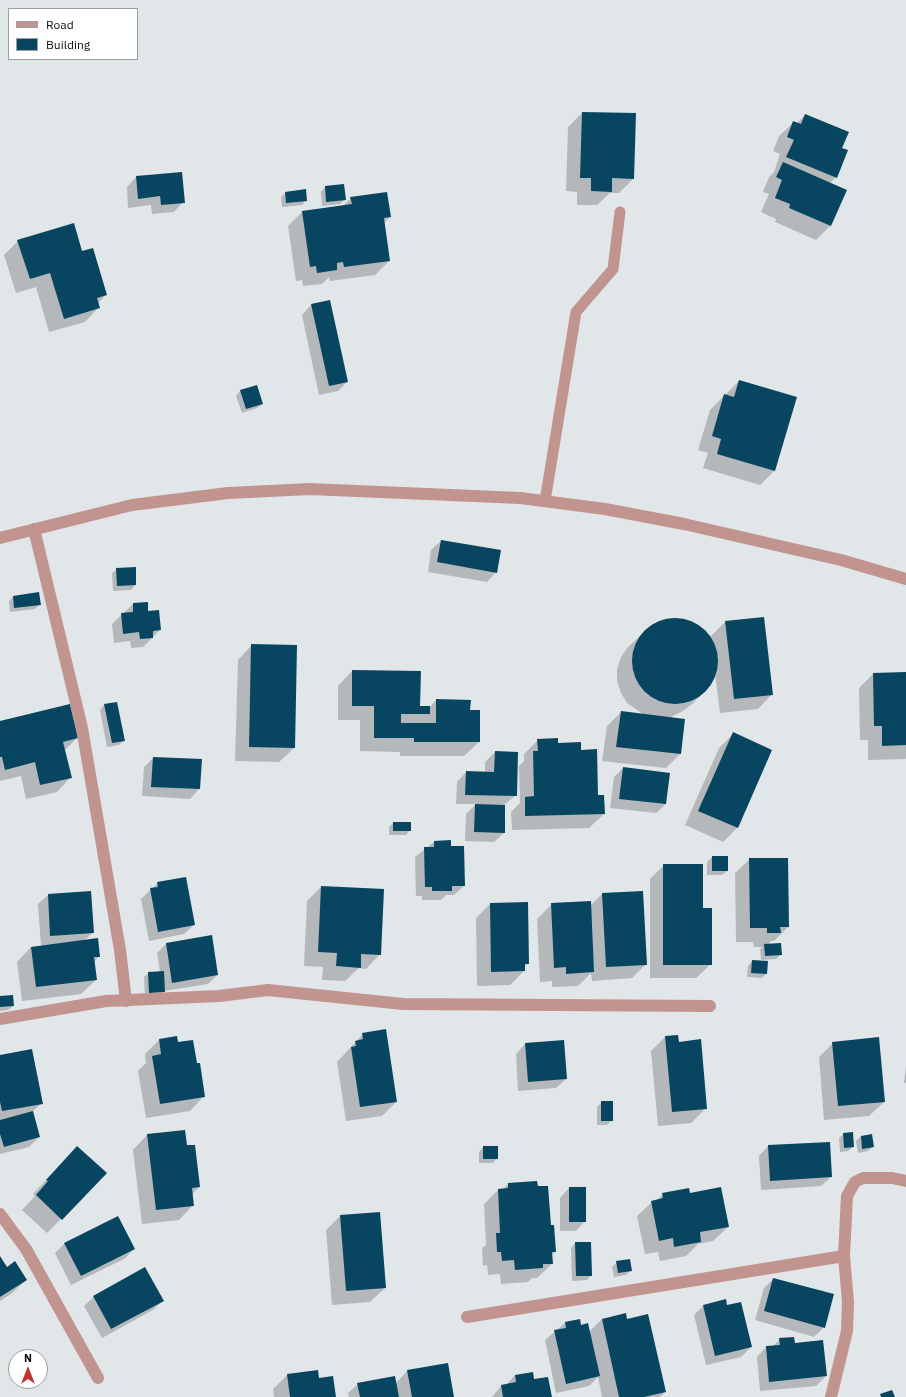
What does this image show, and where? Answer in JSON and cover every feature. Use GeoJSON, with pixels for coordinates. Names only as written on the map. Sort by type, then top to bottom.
{"type":"FeatureCollection","features":[{"type":"Feature","properties":{"kind":"street"},"geometry":{"type":"LineString","coordinates":[[0,538],[132,505],[228,493],[310,489],[513,498],[605,510],[684,524],[841,560],[906,579]]}},
{"type":"Feature","properties":{"kind":"street"},"geometry":{"type":"LineString","coordinates":[[34,529],[82,728],[122,957],[126,1001]]}},
{"type":"Feature","properties":{"kind":"street"},"geometry":{"type":"LineString","coordinates":[[0,1019],[106,1001],[219,996],[268,990],[403,1004],[710,1006]]}},
{"type":"Feature","properties":{"kind":"street"},"geometry":{"type":"LineString","coordinates":[[831,1397],[847,1331],[848,1302],[844,1256],[847,1196],[855,1182],[863,1178],[892,1178],[906,1181]]}},
{"type":"Feature","properties":{"kind":"street"},"geometry":{"type":"LineString","coordinates":[[0,1214],[26,1249],[98,1378]]}},
{"type":"Feature","properties":{"kind":"street"},"geometry":{"type":"LineString","coordinates":[[467,1317],[844,1256]]}},
{"type":"Feature","properties":{"kind":"lane"},"geometry":{"type":"LineString","coordinates":[[545,501],[576,312],[613,269],[620,212]]}},
{"type":"Feature","properties":{"kind":"building"},"geometry":{"type":"Polygon","coordinates":[[[582,112],[636,113],[634,179],[612,178],[612,192],[591,191],[591,178],[580,178],[582,112]]]}},
{"type":"Feature","properties":{"kind":"building"},"geometry":{"type":"Polygon","coordinates":[[[805,114],[849,132],[842,148],[848,150],[837,178],[786,157],[794,140],[787,137],[793,121],[801,124],[805,114]]]}},
{"type":"Feature","properties":{"kind":"building"},"geometry":{"type":"Polygon","coordinates":[[[783,162],[847,190],[831,226],[789,208],[790,204],[775,198],[782,180],[776,177],[783,162]]]}},
{"type":"Feature","properties":{"kind":"building"},"geometry":{"type":"Polygon","coordinates":[[[182,172],[185,203],[161,205],[160,196],[138,199],[136,176],[182,172]]]}},
{"type":"Feature","properties":{"kind":"building"},"geometry":{"type":"Polygon","coordinates":[[[344,184],[346,200],[326,202],[325,186],[344,184]]]}},
{"type":"Feature","properties":{"kind":"building"},"geometry":{"type":"Polygon","coordinates":[[[306,189],[307,201],[286,203],[285,192],[306,189]]]}},
{"type":"Feature","properties":{"kind":"building"},"geometry":{"type":"Polygon","coordinates":[[[387,192],[391,217],[384,218],[390,261],[344,267],[343,262],[337,263],[337,270],[317,273],[316,266],[310,267],[302,211],[352,204],[350,197],[387,192]]]}},
{"type":"Feature","properties":{"kind":"building"},"geometry":{"type":"Polygon","coordinates":[[[74,223],[82,251],[93,248],[107,295],[97,298],[100,308],[64,319],[50,273],[30,279],[17,240],[74,223]]]}},
{"type":"Feature","properties":{"kind":"building"},"geometry":{"type":"Polygon","coordinates":[[[330,300],[348,382],[329,386],[311,304],[330,300]]]}},
{"type":"Feature","properties":{"kind":"building"},"geometry":{"type":"Polygon","coordinates":[[[739,380],[797,397],[775,471],[717,454],[721,439],[712,436],[724,394],[734,397],[739,380]]]}},
{"type":"Feature","properties":{"kind":"building"},"geometry":{"type":"Polygon","coordinates":[[[257,385],[263,404],[246,409],[240,390],[257,385]]]}},
{"type":"Feature","properties":{"kind":"building"},"geometry":{"type":"Polygon","coordinates":[[[441,540],[501,550],[497,573],[437,562],[441,540]]]}},
{"type":"Feature","properties":{"kind":"building"},"geometry":{"type":"Polygon","coordinates":[[[136,567],[136,585],[117,586],[116,568],[136,567]]]}},
{"type":"Feature","properties":{"kind":"building"},"geometry":{"type":"Polygon","coordinates":[[[39,592],[41,605],[14,608],[13,596],[39,592]]]}},
{"type":"Feature","properties":{"kind":"building"},"geometry":{"type":"Polygon","coordinates":[[[148,602],[148,611],[159,610],[161,630],[153,631],[153,638],[140,639],[139,632],[123,634],[121,613],[133,612],[133,603],[148,602]]]}},
{"type":"Feature","properties":{"kind":"building"},"geometry":{"type":"Polygon","coordinates":[[[764,617],[773,695],[734,699],[725,621],[764,617]]]}},
{"type":"Feature","properties":{"kind":"building"},"geometry":{"type":"Polygon","coordinates":[[[667,618],[683,618],[692,621],[706,630],[715,644],[718,653],[718,669],[715,678],[706,692],[692,701],[683,704],[667,704],[651,697],[644,692],[639,685],[632,669],[632,653],[639,637],[644,630],[651,625],[667,618]]]}},
{"type":"Feature","properties":{"kind":"building"},"geometry":{"type":"Polygon","coordinates":[[[251,644],[297,645],[295,748],[249,747],[251,644]]]}},
{"type":"Feature","properties":{"kind":"building"},"geometry":{"type":"Polygon","coordinates":[[[352,670],[421,671],[420,706],[430,706],[430,714],[401,714],[401,723],[436,723],[436,699],[471,700],[470,710],[480,710],[480,742],[414,742],[414,738],[374,738],[374,706],[352,706],[352,670]]]}},
{"type":"Feature","properties":{"kind":"building"},"geometry":{"type":"Polygon","coordinates":[[[906,672],[906,745],[882,746],[882,726],[874,726],[873,673],[906,672]]]}},
{"type":"Feature","properties":{"kind":"building"},"geometry":{"type":"Polygon","coordinates":[[[117,702],[125,741],[112,743],[104,704],[117,702]]]}},
{"type":"Feature","properties":{"kind":"building"},"geometry":{"type":"Polygon","coordinates":[[[70,704],[78,738],[63,742],[72,778],[40,785],[35,762],[5,770],[2,757],[0,757],[0,721],[70,704]]]}},
{"type":"Feature","properties":{"kind":"building"},"geometry":{"type":"Polygon","coordinates":[[[621,711],[685,719],[681,754],[616,747],[621,711]]]}},
{"type":"Feature","properties":{"kind":"building"},"geometry":{"type":"Polygon","coordinates":[[[733,732],[772,750],[738,828],[698,811],[733,732]]]}},
{"type":"Feature","properties":{"kind":"building"},"geometry":{"type":"Polygon","coordinates":[[[558,738],[558,743],[581,742],[581,750],[597,749],[598,795],[604,795],[605,814],[525,816],[525,797],[534,796],[533,751],[538,751],[537,739],[558,738]]]}},
{"type":"Feature","properties":{"kind":"building"},"geometry":{"type":"Polygon","coordinates":[[[495,751],[518,752],[517,796],[465,795],[466,771],[494,772],[495,751]]]}},
{"type":"Feature","properties":{"kind":"building"},"geometry":{"type":"Polygon","coordinates":[[[153,757],[202,759],[200,789],[151,787],[153,757]]]}},
{"type":"Feature","properties":{"kind":"building"},"geometry":{"type":"Polygon","coordinates":[[[623,767],[670,773],[666,804],[619,799],[623,767]]]}},
{"type":"Feature","properties":{"kind":"building"},"geometry":{"type":"Polygon","coordinates":[[[475,804],[505,805],[505,833],[474,832],[475,804]]]}},
{"type":"Feature","properties":{"kind":"building"},"geometry":{"type":"Polygon","coordinates":[[[393,822],[411,822],[411,831],[393,831],[393,822]]]}},
{"type":"Feature","properties":{"kind":"building"},"geometry":{"type":"Polygon","coordinates":[[[451,840],[451,846],[464,846],[465,886],[452,886],[452,891],[432,891],[432,887],[425,887],[424,847],[434,847],[434,841],[451,840]]]}},
{"type":"Feature","properties":{"kind":"building"},"geometry":{"type":"Polygon","coordinates":[[[712,856],[728,856],[728,871],[712,871],[712,856]]]}},
{"type":"Feature","properties":{"kind":"building"},"geometry":{"type":"Polygon","coordinates":[[[749,858],[788,858],[789,927],[780,927],[781,933],[767,933],[767,928],[750,928],[749,858]]]}},
{"type":"Feature","properties":{"kind":"building"},"geometry":{"type":"Polygon","coordinates":[[[663,864],[703,864],[703,908],[712,908],[712,965],[663,965],[663,864]]]}},
{"type":"Feature","properties":{"kind":"building"},"geometry":{"type":"Polygon","coordinates":[[[186,877],[195,925],[158,932],[150,888],[158,887],[157,882],[186,877]]]}},
{"type":"Feature","properties":{"kind":"building"},"geometry":{"type":"Polygon","coordinates":[[[321,886],[384,889],[381,955],[361,954],[361,968],[336,966],[337,953],[318,952],[321,886]]]}},
{"type":"Feature","properties":{"kind":"building"},"geometry":{"type":"Polygon","coordinates":[[[91,891],[94,933],[50,936],[48,894],[91,891]]]}},
{"type":"Feature","properties":{"kind":"building"},"geometry":{"type":"Polygon","coordinates":[[[643,891],[647,965],[606,967],[602,893],[643,891]]]}},
{"type":"Feature","properties":{"kind":"building"},"geometry":{"type":"Polygon","coordinates":[[[591,901],[594,972],[566,974],[566,967],[554,968],[551,903],[591,901]]]}},
{"type":"Feature","properties":{"kind":"building"},"geometry":{"type":"Polygon","coordinates":[[[528,902],[529,964],[525,964],[525,971],[491,972],[490,903],[528,902]]]}},
{"type":"Feature","properties":{"kind":"building"},"geometry":{"type":"Polygon","coordinates":[[[212,935],[218,975],[172,983],[166,943],[212,935]]]}},
{"type":"Feature","properties":{"kind":"building"},"geometry":{"type":"Polygon","coordinates":[[[98,938],[100,957],[94,957],[97,980],[36,987],[31,947],[98,938]]]}},
{"type":"Feature","properties":{"kind":"building"},"geometry":{"type":"Polygon","coordinates":[[[781,943],[782,955],[765,956],[764,944],[781,943]]]}},
{"type":"Feature","properties":{"kind":"building"},"geometry":{"type":"Polygon","coordinates":[[[752,960],[768,961],[767,974],[751,973],[752,960]]]}},
{"type":"Feature","properties":{"kind":"building"},"geometry":{"type":"Polygon","coordinates":[[[164,971],[165,992],[149,993],[148,972],[164,971]]]}},
{"type":"Feature","properties":{"kind":"building"},"geometry":{"type":"Polygon","coordinates":[[[13,995],[14,1006],[0,1007],[0,996],[13,995]]]}},
{"type":"Feature","properties":{"kind":"building"},"geometry":{"type":"Polygon","coordinates":[[[386,1029],[397,1102],[360,1107],[351,1047],[356,1046],[355,1041],[363,1039],[362,1033],[386,1029]]]}},
{"type":"Feature","properties":{"kind":"building"},"geometry":{"type":"Polygon","coordinates":[[[678,1035],[679,1042],[701,1039],[707,1109],[672,1112],[665,1036],[678,1035]]]}},
{"type":"Feature","properties":{"kind":"building"},"geometry":{"type":"Polygon","coordinates":[[[177,1036],[178,1042],[193,1040],[197,1063],[200,1063],[205,1097],[160,1104],[152,1056],[161,1054],[159,1039],[177,1036]]]}},
{"type":"Feature","properties":{"kind":"building"},"geometry":{"type":"Polygon","coordinates":[[[879,1037],[885,1102],[838,1106],[832,1042],[879,1037]]]}},
{"type":"Feature","properties":{"kind":"building"},"geometry":{"type":"Polygon","coordinates":[[[564,1040],[567,1079],[528,1082],[525,1043],[564,1040]]]}},
{"type":"Feature","properties":{"kind":"building"},"geometry":{"type":"Polygon","coordinates":[[[32,1049],[43,1104],[2,1111],[0,1102],[0,1055],[32,1049]]]}},
{"type":"Feature","properties":{"kind":"building"},"geometry":{"type":"Polygon","coordinates":[[[601,1101],[613,1101],[613,1121],[601,1121],[601,1101]]]}},
{"type":"Feature","properties":{"kind":"building"},"geometry":{"type":"Polygon","coordinates":[[[33,1111],[40,1137],[4,1147],[0,1134],[0,1120],[33,1111]]]}},
{"type":"Feature","properties":{"kind":"building"},"geometry":{"type":"Polygon","coordinates":[[[185,1130],[187,1145],[195,1145],[200,1187],[192,1188],[194,1206],[156,1210],[147,1134],[185,1130]]]}},
{"type":"Feature","properties":{"kind":"building"},"geometry":{"type":"Polygon","coordinates":[[[853,1132],[854,1147],[844,1148],[843,1133],[853,1132]]]}},
{"type":"Feature","properties":{"kind":"building"},"geometry":{"type":"Polygon","coordinates":[[[872,1134],[874,1147],[862,1149],[861,1136],[872,1134]]]}},
{"type":"Feature","properties":{"kind":"building"},"geometry":{"type":"Polygon","coordinates":[[[830,1142],[832,1177],[770,1181],[768,1145],[830,1142]]]}},
{"type":"Feature","properties":{"kind":"building"},"geometry":{"type":"Polygon","coordinates":[[[77,1146],[107,1173],[62,1220],[36,1195],[48,1181],[46,1180],[77,1146]]]}},
{"type":"Feature","properties":{"kind":"building"},"geometry":{"type":"Polygon","coordinates":[[[483,1146],[498,1146],[498,1159],[483,1159],[483,1146]]]}},
{"type":"Feature","properties":{"kind":"building"},"geometry":{"type":"Polygon","coordinates":[[[537,1181],[538,1186],[548,1186],[551,1225],[554,1225],[556,1252],[552,1252],[553,1264],[543,1264],[543,1268],[515,1270],[514,1260],[502,1261],[501,1252],[497,1252],[496,1233],[500,1233],[498,1189],[508,1188],[508,1183],[537,1181]]]}},
{"type":"Feature","properties":{"kind":"building"},"geometry":{"type":"Polygon","coordinates":[[[569,1187],[586,1187],[586,1222],[569,1222],[569,1187]]]}},
{"type":"Feature","properties":{"kind":"building"},"geometry":{"type":"Polygon","coordinates":[[[721,1187],[729,1227],[700,1232],[701,1242],[674,1247],[673,1238],[659,1241],[651,1201],[663,1198],[662,1193],[689,1188],[690,1193],[721,1187]]]}},
{"type":"Feature","properties":{"kind":"building"},"geometry":{"type":"Polygon","coordinates":[[[380,1212],[386,1288],[346,1291],[340,1215],[380,1212]]]}},
{"type":"Feature","properties":{"kind":"building"},"geometry":{"type":"Polygon","coordinates":[[[118,1216],[135,1249],[81,1276],[64,1243],[118,1216]]]}},
{"type":"Feature","properties":{"kind":"building"},"geometry":{"type":"Polygon","coordinates":[[[575,1242],[591,1242],[592,1276],[576,1276],[575,1242]]]}},
{"type":"Feature","properties":{"kind":"building"},"geometry":{"type":"Polygon","coordinates":[[[0,1256],[7,1267],[15,1261],[27,1280],[0,1297],[0,1256]]]}},
{"type":"Feature","properties":{"kind":"building"},"geometry":{"type":"Polygon","coordinates":[[[630,1259],[632,1271],[618,1273],[616,1261],[630,1259]]]}},
{"type":"Feature","properties":{"kind":"building"},"geometry":{"type":"Polygon","coordinates":[[[145,1267],[164,1301],[111,1329],[93,1296],[145,1267]]]}},
{"type":"Feature","properties":{"kind":"building"},"geometry":{"type":"Polygon","coordinates":[[[773,1278],[834,1294],[825,1328],[764,1311],[773,1278]]]}},
{"type":"Feature","properties":{"kind":"building"},"geometry":{"type":"Polygon","coordinates":[[[726,1299],[727,1305],[741,1302],[752,1347],[715,1356],[703,1305],[726,1299]]]}},
{"type":"Feature","properties":{"kind":"building"},"geometry":{"type":"Polygon","coordinates":[[[626,1313],[627,1319],[648,1314],[666,1392],[644,1397],[619,1397],[602,1319],[626,1313]]]}},
{"type":"Feature","properties":{"kind":"building"},"geometry":{"type":"Polygon","coordinates":[[[580,1319],[581,1325],[588,1323],[600,1376],[566,1384],[554,1330],[566,1328],[565,1322],[580,1319]]]}},
{"type":"Feature","properties":{"kind":"building"},"geometry":{"type":"Polygon","coordinates":[[[794,1337],[795,1343],[823,1340],[827,1376],[769,1382],[766,1346],[780,1345],[779,1338],[794,1337]]]}},
{"type":"Feature","properties":{"kind":"building"},"geometry":{"type":"Polygon","coordinates":[[[448,1363],[454,1397],[412,1397],[407,1370],[448,1363]]]}},
{"type":"Feature","properties":{"kind":"building"},"geometry":{"type":"Polygon","coordinates":[[[318,1370],[319,1378],[333,1376],[336,1397],[290,1397],[287,1374],[318,1370]]]}},
{"type":"Feature","properties":{"kind":"building"},"geometry":{"type":"Polygon","coordinates":[[[533,1372],[534,1379],[548,1377],[552,1397],[503,1397],[501,1385],[516,1382],[515,1375],[533,1372]]]}},
{"type":"Feature","properties":{"kind":"building"},"geometry":{"type":"Polygon","coordinates":[[[395,1376],[399,1397],[360,1397],[357,1383],[395,1376]]]}},
{"type":"Feature","properties":{"kind":"building"},"geometry":{"type":"Polygon","coordinates":[[[892,1390],[895,1397],[881,1397],[880,1394],[892,1390]]]}}]}
